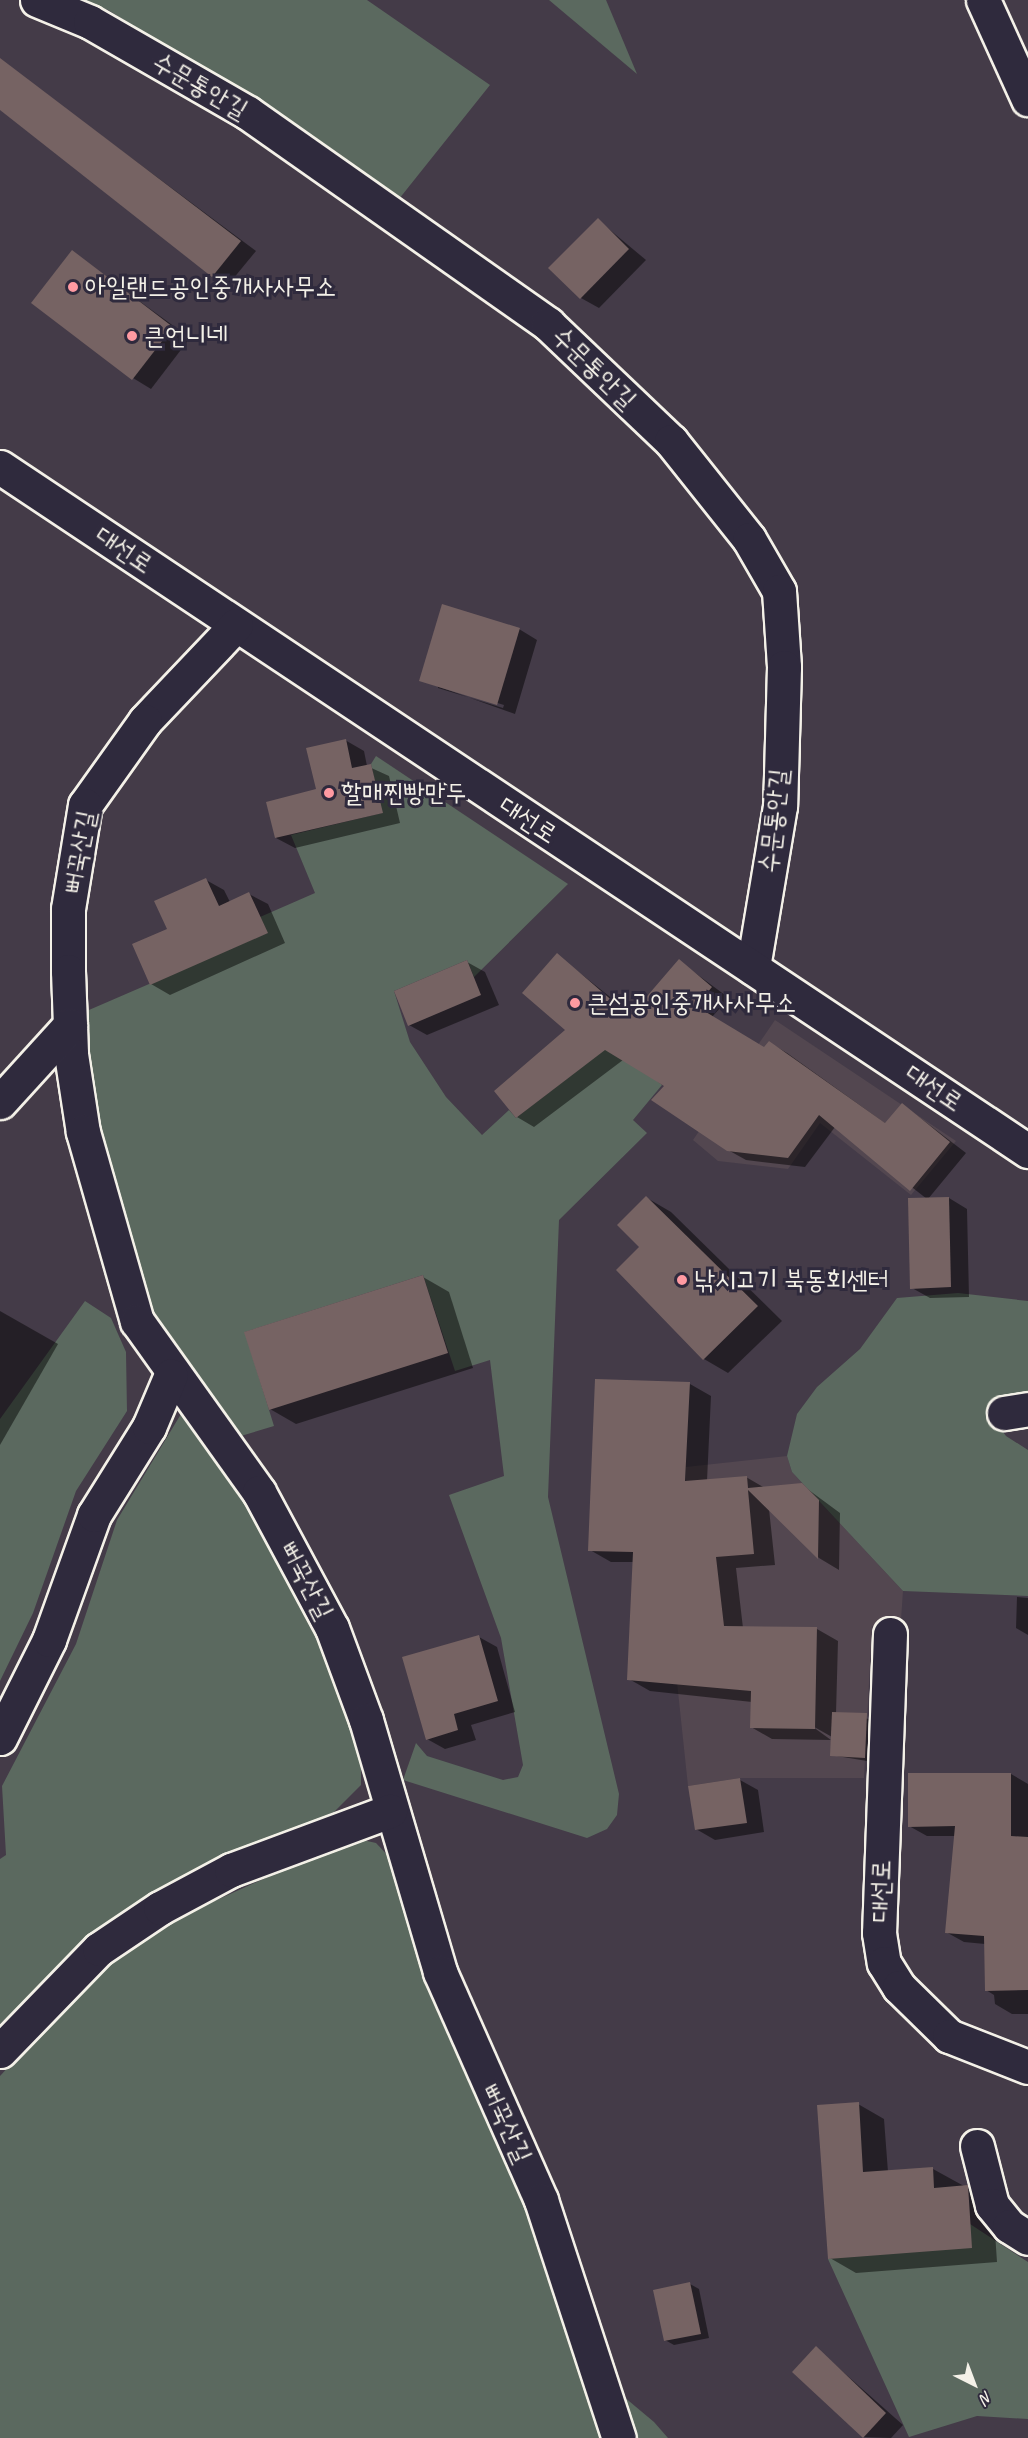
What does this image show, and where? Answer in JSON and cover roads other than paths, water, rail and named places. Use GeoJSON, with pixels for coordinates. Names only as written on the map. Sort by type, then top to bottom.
{"type":"FeatureCollection","features":[{"type":"Feature","properties":{"kind":"street","name":"수문통안길"},"geometry":{"type":"LineString","coordinates":[[37,0],[90,22],[248,113],[548,324],[671,441],[748,539],[779,591],[784,667],[780,806],[753,968]]}},
{"type":"Feature","properties":{"kind":"street"},"geometry":{"type":"LineString","coordinates":[[983,0],[1028,99]]}},
{"type":"Feature","properties":{"kind":"street","name":"대선로"},"geometry":{"type":"LineString","coordinates":[[0,467],[1028,1151]]}},
{"type":"Feature","properties":{"kind":"street","name":"뻐꾹산길"},"geometry":{"type":"LineString","coordinates":[[236,625],[138,730],[85,805],[68,909],[70,1025],[83,1132],[119,1271],[137,1321],[171,1375],[259,1492],[295,1553],[366,1720],[390,1811],[440,1972],[541,2200],[619,2438]]}},
{"type":"Feature","properties":{"kind":"street"},"geometry":{"type":"LineString","coordinates":[[0,1102],[70,1025]]}},
{"type":"Feature","properties":{"kind":"street"},"geometry":{"type":"LineString","coordinates":[[0,1738],[49,1640],[94,1515],[149,1427],[171,1375]]}},
{"type":"Feature","properties":{"kind":"street","name":"대선로"},"geometry":{"type":"LineString","coordinates":[[890,1634],[879,1933],[884,1963],[899,1987],[949,2036],[1028,2067]]}},
{"type":"Feature","properties":{"kind":"street"},"geometry":{"type":"LineString","coordinates":[[0,2051],[99,1949],[160,1908],[231,1870],[390,1811]]}},
{"type":"Feature","properties":{"kind":"street"},"geometry":{"type":"LineString","coordinates":[[977,2146],[992,2205],[1009,2226],[1028,2238]]}},
{"type":"Feature","properties":{"kind":"place","name":"아일랜드공인중개사사무소"},"geometry":{"type":"Point","coordinates":[73,287]}},
{"type":"Feature","properties":{"kind":"place","name":"큰언니네"},"geometry":{"type":"Point","coordinates":[132,336]}},
{"type":"Feature","properties":{"kind":"place","name":"할매찐빵만두"},"geometry":{"type":"Point","coordinates":[329,793]}},
{"type":"Feature","properties":{"kind":"place","name":"큰섬공인중개사사무소"},"geometry":{"type":"Point","coordinates":[575,1003]}},
{"type":"Feature","properties":{"kind":"place","name":"낚시고기 북동회센터"},"geometry":{"type":"Point","coordinates":[682,1280]}}]}
